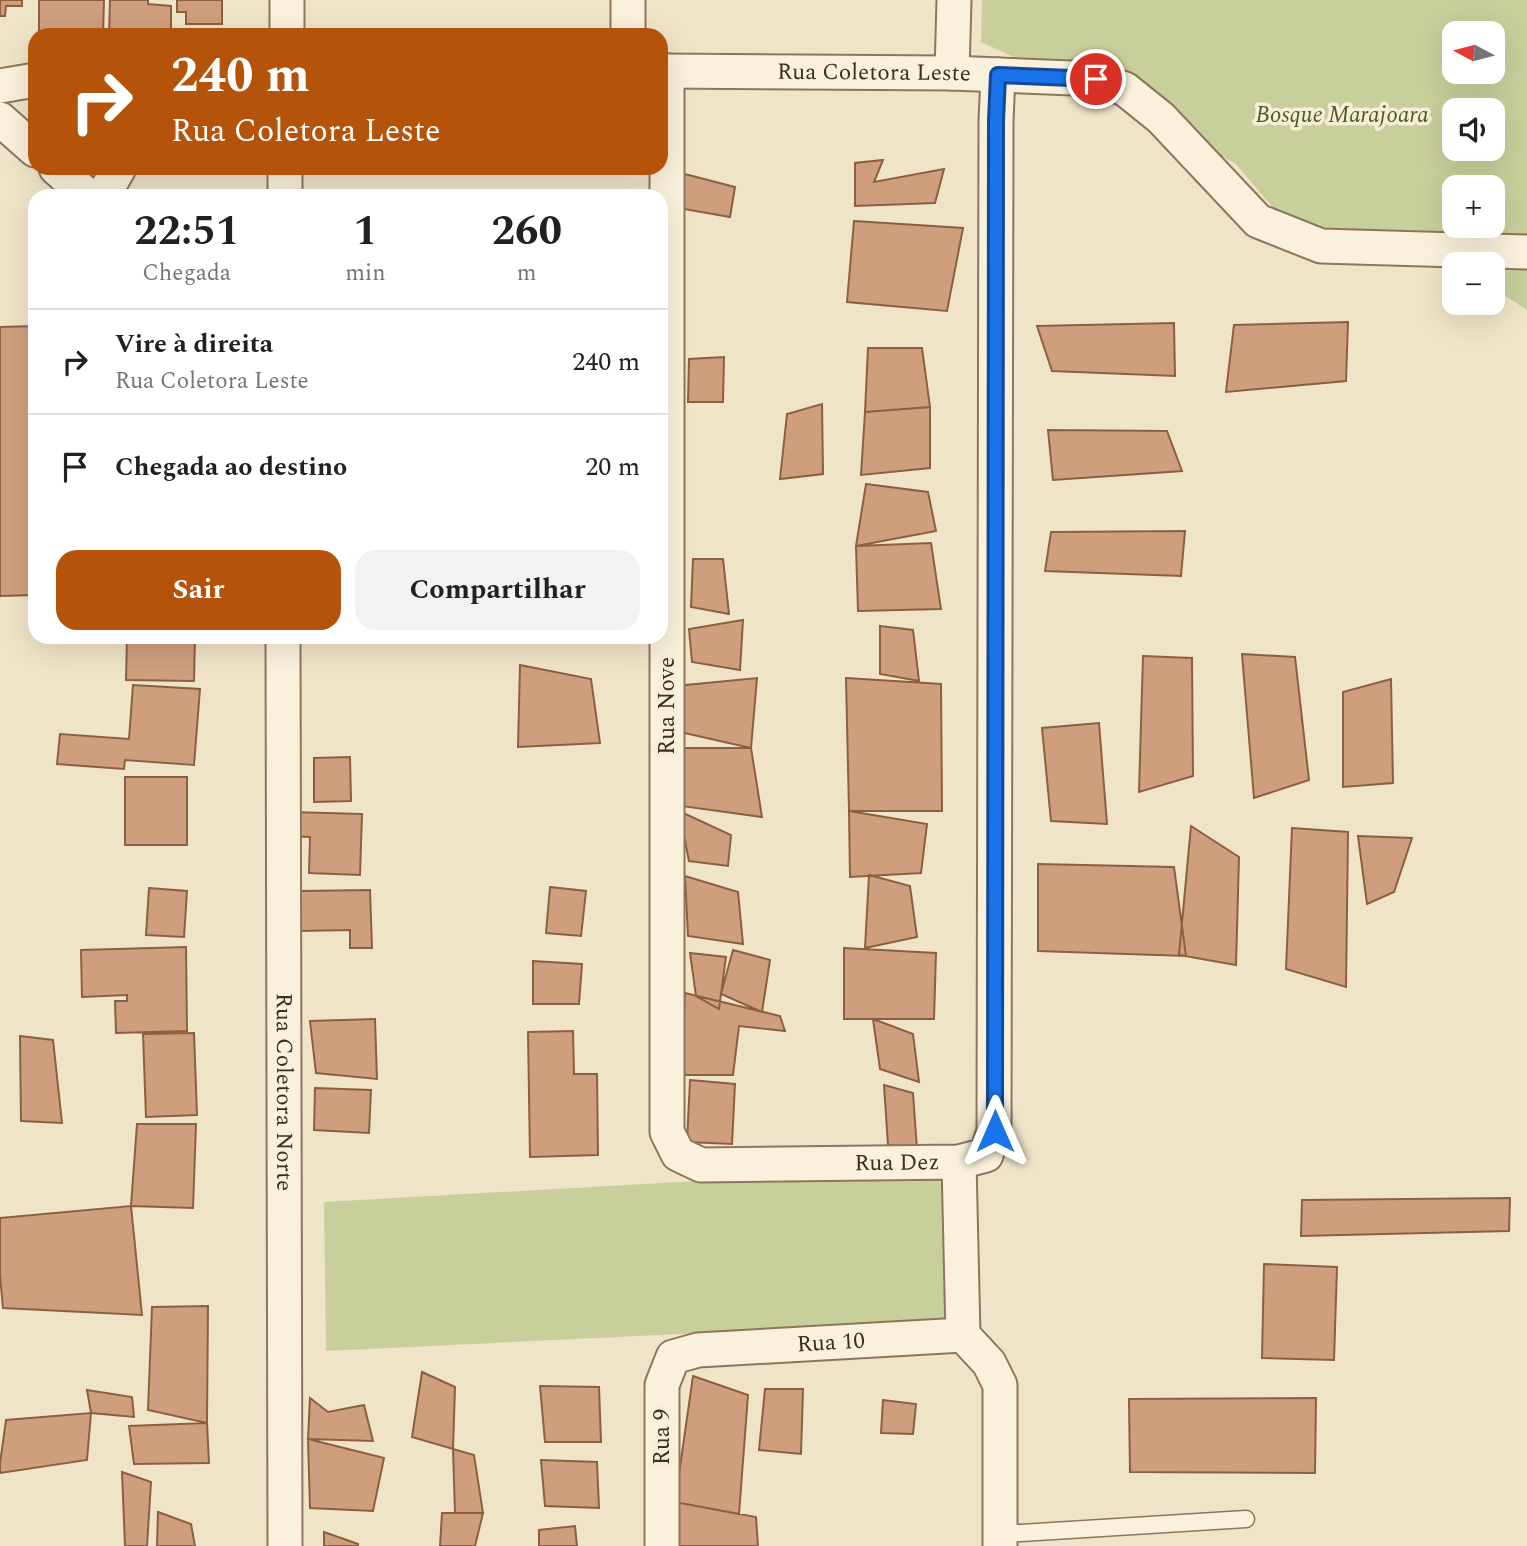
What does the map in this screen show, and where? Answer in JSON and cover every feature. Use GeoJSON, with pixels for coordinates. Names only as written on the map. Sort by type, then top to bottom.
{"type":"FeatureCollection","features":[{"type":"Feature","properties":{"kind":"street"},"geometry":{"type":"LineString","coordinates":[[287,0],[287,28]]}},
{"type":"Feature","properties":{"kind":"street"},"geometry":{"type":"LineString","coordinates":[[628,0],[628,28]]}},
{"type":"Feature","properties":{"kind":"street"},"geometry":{"type":"LineString","coordinates":[[953,73],[954,0]]}},
{"type":"Feature","properties":{"kind":"street","name":"Rua Coletora Leste"},"geometry":{"type":"LineString","coordinates":[[668,71],[953,73],[1096,79],[1125,89],[1161,118],[1258,220],[1321,246],[1527,252]]}},
{"type":"Feature","properties":{"kind":"street","name":"Rua Dez"},"geometry":{"type":"LineString","coordinates":[[667,1132],[678,1154],[701,1165],[959,1162],[986,1155],[995,1131],[998,75]]}},
{"type":"Feature","properties":{"kind":"street"},"geometry":{"type":"LineString","coordinates":[[0,86],[28,81]]}},
{"type":"Feature","properties":{"kind":"street"},"geometry":{"type":"LineString","coordinates":[[0,119],[28,144]]}},
{"type":"Feature","properties":{"kind":"street"},"geometry":{"type":"LineString","coordinates":[[64,175],[80,189]]}},
{"type":"Feature","properties":{"kind":"street","name":"Rua Coletora Norte"},"geometry":{"type":"LineString","coordinates":[[283,644],[285,1546]]}},
{"type":"Feature","properties":{"kind":"street","name":"Rua Nove"},"geometry":{"type":"LineString","coordinates":[[666,644],[667,1132]]}},
{"type":"Feature","properties":{"kind":"street"},"geometry":{"type":"LineString","coordinates":[[959,1162],[963,1335],[989,1363],[1000,1385],[1000,1539]]}},
{"type":"Feature","properties":{"kind":"street","name":"Rua 10"},"geometry":{"type":"LineString","coordinates":[[698,1350],[963,1335]]}},
{"type":"Feature","properties":{"kind":"street","name":"Rua 9"},"geometry":{"type":"LineString","coordinates":[[662,1546],[662,1385],[673,1357],[698,1350]]}},
{"type":"Feature","properties":{"kind":"lane"},"geometry":{"type":"LineString","coordinates":[[1000,1539],[1021,1534],[1246,1519]]}},
{"type":"Feature","properties":{"kind":"green space","name":"Bosque Marajoara"},"geometry":{"type":"Polygon","coordinates":[[[982,0],[1527,0],[1527,310],[1505,296],[1505,252],[1454,252],[1419,241],[1285,222],[1236,164],[1165,126],[981,42],[982,0]]]}},
{"type":"Feature","properties":{"kind":"green space"},"geometry":{"type":"Polygon","coordinates":[[[949,1167],[954,1321],[326,1351],[324,1202],[949,1167]]]}},
{"type":"Feature","properties":{"kind":"building"},"geometry":{"type":"Polygon","coordinates":[[[0,0],[22,0],[22,6],[6,6],[5,16],[0,16],[0,0]]]}},
{"type":"Feature","properties":{"kind":"building"},"geometry":{"type":"Polygon","coordinates":[[[39,0],[104,0],[103,28],[39,28],[39,0]]]}},
{"type":"Feature","properties":{"kind":"building"},"geometry":{"type":"Polygon","coordinates":[[[110,0],[148,0],[148,4],[171,6],[171,28],[109,28],[110,0]]]}},
{"type":"Feature","properties":{"kind":"building"},"geometry":{"type":"Polygon","coordinates":[[[177,0],[222,0],[222,24],[186,24],[186,12],[177,12],[177,0]]]}},
{"type":"Feature","properties":{"kind":"building"},"geometry":{"type":"Polygon","coordinates":[[[883,160],[874,182],[944,169],[935,203],[855,206],[855,163],[883,160]]]}},
{"type":"Feature","properties":{"kind":"building"},"geometry":{"type":"Polygon","coordinates":[[[677,172],[735,187],[730,217],[678,208],[677,172]]]}},
{"type":"Feature","properties":{"kind":"building"},"geometry":{"type":"Polygon","coordinates":[[[854,221],[963,228],[947,311],[847,302],[854,221]]]}},
{"type":"Feature","properties":{"kind":"building"},"geometry":{"type":"Polygon","coordinates":[[[1348,322],[1346,381],[1226,392],[1234,325],[1348,322]]]}},
{"type":"Feature","properties":{"kind":"building"},"geometry":{"type":"Polygon","coordinates":[[[1174,323],[1175,376],[1052,371],[1037,326],[1174,323]]]}},
{"type":"Feature","properties":{"kind":"building"},"geometry":{"type":"Polygon","coordinates":[[[28,326],[28,595],[0,596],[0,327],[28,326]]]}},
{"type":"Feature","properties":{"kind":"building"},"geometry":{"type":"Polygon","coordinates":[[[868,348],[922,348],[930,407],[865,412],[868,348]]]}},
{"type":"Feature","properties":{"kind":"building"},"geometry":{"type":"Polygon","coordinates":[[[724,357],[723,402],[688,402],[689,359],[724,357]]]}},
{"type":"Feature","properties":{"kind":"building"},"geometry":{"type":"Polygon","coordinates":[[[822,404],[823,474],[780,479],[787,414],[822,404]]]}},
{"type":"Feature","properties":{"kind":"building"},"geometry":{"type":"Polygon","coordinates":[[[930,407],[930,468],[861,475],[865,412],[930,407]]]}},
{"type":"Feature","properties":{"kind":"building"},"geometry":{"type":"Polygon","coordinates":[[[1048,430],[1167,431],[1182,471],[1053,480],[1048,430]]]}},
{"type":"Feature","properties":{"kind":"building"},"geometry":{"type":"Polygon","coordinates":[[[866,484],[928,492],[936,531],[856,546],[866,484]]]}},
{"type":"Feature","properties":{"kind":"building"},"geometry":{"type":"Polygon","coordinates":[[[1185,531],[1181,576],[1045,571],[1051,532],[1185,531]]]}},
{"type":"Feature","properties":{"kind":"building"},"geometry":{"type":"Polygon","coordinates":[[[931,543],[941,609],[858,611],[856,546],[931,543]]]}},
{"type":"Feature","properties":{"kind":"building"},"geometry":{"type":"Polygon","coordinates":[[[693,559],[723,559],[729,614],[691,607],[693,559]]]}},
{"type":"Feature","properties":{"kind":"building"},"geometry":{"type":"Polygon","coordinates":[[[743,620],[740,670],[692,662],[689,629],[743,620]]]}},
{"type":"Feature","properties":{"kind":"building"},"geometry":{"type":"Polygon","coordinates":[[[880,626],[913,630],[919,681],[880,674],[880,626]]]}},
{"type":"Feature","properties":{"kind":"building"},"geometry":{"type":"Polygon","coordinates":[[[127,644],[195,644],[194,681],[126,680],[127,644]]]}},
{"type":"Feature","properties":{"kind":"building"},"geometry":{"type":"Polygon","coordinates":[[[1242,654],[1295,657],[1309,780],[1254,798],[1242,654]]]}},
{"type":"Feature","properties":{"kind":"building"},"geometry":{"type":"Polygon","coordinates":[[[1143,656],[1192,658],[1193,776],[1139,792],[1143,656]]]}},
{"type":"Feature","properties":{"kind":"building"},"geometry":{"type":"Polygon","coordinates":[[[520,665],[591,679],[600,743],[518,747],[520,665]]]}},
{"type":"Feature","properties":{"kind":"building"},"geometry":{"type":"Polygon","coordinates":[[[757,678],[751,748],[684,733],[676,686],[757,678]]]}},
{"type":"Feature","properties":{"kind":"building"},"geometry":{"type":"Polygon","coordinates":[[[846,678],[941,684],[942,811],[849,811],[846,678]]]}},
{"type":"Feature","properties":{"kind":"building"},"geometry":{"type":"Polygon","coordinates":[[[1391,679],[1393,783],[1343,787],[1343,692],[1391,679]]]}},
{"type":"Feature","properties":{"kind":"building"},"geometry":{"type":"Polygon","coordinates":[[[133,685],[200,689],[194,765],[125,760],[124,769],[57,764],[60,734],[129,739],[133,685]]]}},
{"type":"Feature","properties":{"kind":"building"},"geometry":{"type":"Polygon","coordinates":[[[1099,723],[1107,824],[1051,821],[1042,728],[1099,723]]]}},
{"type":"Feature","properties":{"kind":"building"},"geometry":{"type":"Polygon","coordinates":[[[675,748],[751,748],[762,817],[674,805],[675,748]]]}},
{"type":"Feature","properties":{"kind":"building"},"geometry":{"type":"Polygon","coordinates":[[[350,757],[351,801],[314,802],[314,758],[350,757]]]}},
{"type":"Feature","properties":{"kind":"building"},"geometry":{"type":"Polygon","coordinates":[[[125,777],[187,777],[187,845],[125,845],[125,777]]]}},
{"type":"Feature","properties":{"kind":"building"},"geometry":{"type":"Polygon","coordinates":[[[679,811],[731,835],[728,866],[689,861],[679,811]]]}},
{"type":"Feature","properties":{"kind":"building"},"geometry":{"type":"Polygon","coordinates":[[[849,811],[927,824],[921,873],[850,877],[849,811]]]}},
{"type":"Feature","properties":{"kind":"building"},"geometry":{"type":"Polygon","coordinates":[[[290,812],[362,814],[360,875],[309,873],[310,837],[290,836],[290,812]]]}},
{"type":"Feature","properties":{"kind":"building"},"geometry":{"type":"Polygon","coordinates":[[[1191,826],[1239,857],[1236,965],[1179,955],[1191,826]]]}},
{"type":"Feature","properties":{"kind":"building"},"geometry":{"type":"Polygon","coordinates":[[[1292,828],[1348,832],[1346,987],[1286,969],[1292,828]]]}},
{"type":"Feature","properties":{"kind":"building"},"geometry":{"type":"Polygon","coordinates":[[[1358,836],[1412,838],[1394,892],[1367,904],[1358,836]]]}},
{"type":"Feature","properties":{"kind":"building"},"geometry":{"type":"Polygon","coordinates":[[[1038,864],[1174,867],[1186,956],[1038,951],[1038,864]]]}},
{"type":"Feature","properties":{"kind":"building"},"geometry":{"type":"Polygon","coordinates":[[[869,875],[910,886],[917,937],[865,948],[869,875]]]}},
{"type":"Feature","properties":{"kind":"building"},"geometry":{"type":"Polygon","coordinates":[[[685,876],[738,892],[743,944],[688,936],[685,876]]]}},
{"type":"Feature","properties":{"kind":"building"},"geometry":{"type":"Polygon","coordinates":[[[550,887],[586,891],[581,936],[546,933],[550,887]]]}},
{"type":"Feature","properties":{"kind":"building"},"geometry":{"type":"Polygon","coordinates":[[[149,888],[187,891],[184,937],[146,935],[149,888]]]}},
{"type":"Feature","properties":{"kind":"building"},"geometry":{"type":"Polygon","coordinates":[[[370,890],[372,948],[350,948],[350,930],[300,931],[299,891],[370,890]]]}},
{"type":"Feature","properties":{"kind":"building"},"geometry":{"type":"Polygon","coordinates":[[[186,947],[187,1031],[116,1033],[115,1001],[127,1001],[127,995],[82,997],[81,950],[186,947]]]}},
{"type":"Feature","properties":{"kind":"building"},"geometry":{"type":"Polygon","coordinates":[[[844,948],[936,953],[934,1019],[844,1019],[844,948]]]}},
{"type":"Feature","properties":{"kind":"building"},"geometry":{"type":"Polygon","coordinates":[[[733,950],[770,960],[762,1012],[721,994],[733,950]]]}},
{"type":"Feature","properties":{"kind":"building"},"geometry":{"type":"Polygon","coordinates":[[[690,953],[726,957],[719,1009],[696,996],[690,953]]]}},
{"type":"Feature","properties":{"kind":"building"},"geometry":{"type":"Polygon","coordinates":[[[533,961],[582,964],[579,1004],[533,1004],[533,961]]]}},
{"type":"Feature","properties":{"kind":"building"},"geometry":{"type":"Polygon","coordinates":[[[685,993],[780,1016],[785,1031],[739,1026],[733,1075],[681,1075],[685,993]]]}},
{"type":"Feature","properties":{"kind":"building"},"geometry":{"type":"Polygon","coordinates":[[[375,1019],[377,1079],[316,1073],[310,1021],[375,1019]]]}},
{"type":"Feature","properties":{"kind":"building"},"geometry":{"type":"Polygon","coordinates":[[[873,1019],[913,1034],[919,1082],[880,1069],[873,1019]]]}},
{"type":"Feature","properties":{"kind":"building"},"geometry":{"type":"Polygon","coordinates":[[[573,1031],[574,1074],[597,1074],[598,1155],[530,1157],[528,1032],[573,1031]]]}},
{"type":"Feature","properties":{"kind":"building"},"geometry":{"type":"Polygon","coordinates":[[[194,1033],[197,1115],[146,1117],[143,1034],[194,1033]]]}},
{"type":"Feature","properties":{"kind":"building"},"geometry":{"type":"Polygon","coordinates":[[[20,1036],[53,1040],[62,1123],[21,1121],[20,1036]]]}},
{"type":"Feature","properties":{"kind":"building"},"geometry":{"type":"Polygon","coordinates":[[[690,1080],[735,1084],[732,1144],[687,1142],[690,1080]]]}},
{"type":"Feature","properties":{"kind":"building"},"geometry":{"type":"Polygon","coordinates":[[[884,1085],[913,1093],[917,1149],[888,1145],[884,1085]]]}},
{"type":"Feature","properties":{"kind":"building"},"geometry":{"type":"Polygon","coordinates":[[[315,1088],[371,1090],[369,1133],[314,1130],[315,1088]]]}},
{"type":"Feature","properties":{"kind":"building"},"geometry":{"type":"Polygon","coordinates":[[[137,1124],[196,1124],[193,1208],[131,1206],[137,1124]]]}},
{"type":"Feature","properties":{"kind":"building"},"geometry":{"type":"Polygon","coordinates":[[[1510,1198],[1509,1231],[1301,1236],[1302,1200],[1510,1198]]]}},
{"type":"Feature","properties":{"kind":"building"},"geometry":{"type":"Polygon","coordinates":[[[131,1206],[142,1315],[3,1308],[0,1218],[131,1206]]]}},
{"type":"Feature","properties":{"kind":"building"},"geometry":{"type":"Polygon","coordinates":[[[1264,1264],[1337,1267],[1334,1360],[1262,1358],[1264,1264]]]}},
{"type":"Feature","properties":{"kind":"building"},"geometry":{"type":"Polygon","coordinates":[[[208,1306],[207,1423],[148,1410],[152,1307],[208,1306]]]}},
{"type":"Feature","properties":{"kind":"building"},"geometry":{"type":"Polygon","coordinates":[[[422,1372],[455,1387],[453,1449],[412,1437],[422,1372]]]}},
{"type":"Feature","properties":{"kind":"building"},"geometry":{"type":"Polygon","coordinates":[[[693,1376],[748,1395],[739,1514],[675,1502],[693,1376]]]}},
{"type":"Feature","properties":{"kind":"building"},"geometry":{"type":"Polygon","coordinates":[[[540,1386],[599,1387],[601,1442],[545,1442],[540,1386]]]}},
{"type":"Feature","properties":{"kind":"building"},"geometry":{"type":"Polygon","coordinates":[[[765,1389],[803,1389],[801,1454],[759,1450],[765,1389]]]}},
{"type":"Feature","properties":{"kind":"building"},"geometry":{"type":"Polygon","coordinates":[[[87,1390],[132,1397],[134,1417],[91,1413],[87,1390]]]}},
{"type":"Feature","properties":{"kind":"building"},"geometry":{"type":"Polygon","coordinates":[[[310,1398],[328,1412],[364,1405],[373,1441],[308,1439],[310,1398]]]}},
{"type":"Feature","properties":{"kind":"building"},"geometry":{"type":"Polygon","coordinates":[[[1316,1398],[1315,1473],[1130,1472],[1129,1399],[1316,1398]]]}},
{"type":"Feature","properties":{"kind":"building"},"geometry":{"type":"Polygon","coordinates":[[[883,1400],[916,1404],[913,1434],[881,1433],[883,1400]]]}},
{"type":"Feature","properties":{"kind":"building"},"geometry":{"type":"Polygon","coordinates":[[[91,1413],[87,1460],[0,1473],[6,1420],[91,1413]]]}},
{"type":"Feature","properties":{"kind":"building"},"geometry":{"type":"Polygon","coordinates":[[[207,1423],[209,1463],[134,1464],[129,1426],[207,1423]]]}},
{"type":"Feature","properties":{"kind":"building"},"geometry":{"type":"Polygon","coordinates":[[[308,1439],[384,1458],[373,1511],[310,1508],[308,1439]]]}},
{"type":"Feature","properties":{"kind":"building"},"geometry":{"type":"Polygon","coordinates":[[[453,1449],[474,1455],[483,1513],[455,1513],[453,1449]]]}},
{"type":"Feature","properties":{"kind":"building"},"geometry":{"type":"Polygon","coordinates":[[[541,1460],[597,1462],[599,1508],[545,1506],[541,1460]]]}},
{"type":"Feature","properties":{"kind":"building"},"geometry":{"type":"Polygon","coordinates":[[[122,1472],[151,1482],[147,1546],[125,1546],[122,1472]]]}},
{"type":"Feature","properties":{"kind":"building"},"geometry":{"type":"Polygon","coordinates":[[[675,1502],[756,1517],[758,1546],[678,1546],[675,1502]]]}},
{"type":"Feature","properties":{"kind":"building"},"geometry":{"type":"Polygon","coordinates":[[[158,1512],[191,1524],[195,1546],[157,1546],[158,1512]]]}},
{"type":"Feature","properties":{"kind":"building"},"geometry":{"type":"Polygon","coordinates":[[[442,1513],[483,1513],[475,1546],[440,1546],[442,1513]]]}},
{"type":"Feature","properties":{"kind":"building"},"geometry":{"type":"Polygon","coordinates":[[[575,1526],[577,1546],[539,1546],[539,1530],[575,1526]]]}},
{"type":"Feature","properties":{"kind":"building"},"geometry":{"type":"Polygon","coordinates":[[[324,1532],[358,1544],[358,1546],[324,1546],[324,1532]]]}},
{"type":"Feature","properties":{"kind":"route"},"geometry":{"type":"LineString","coordinates":[[995,1131],[998,75],[1096,79]]}}]}
